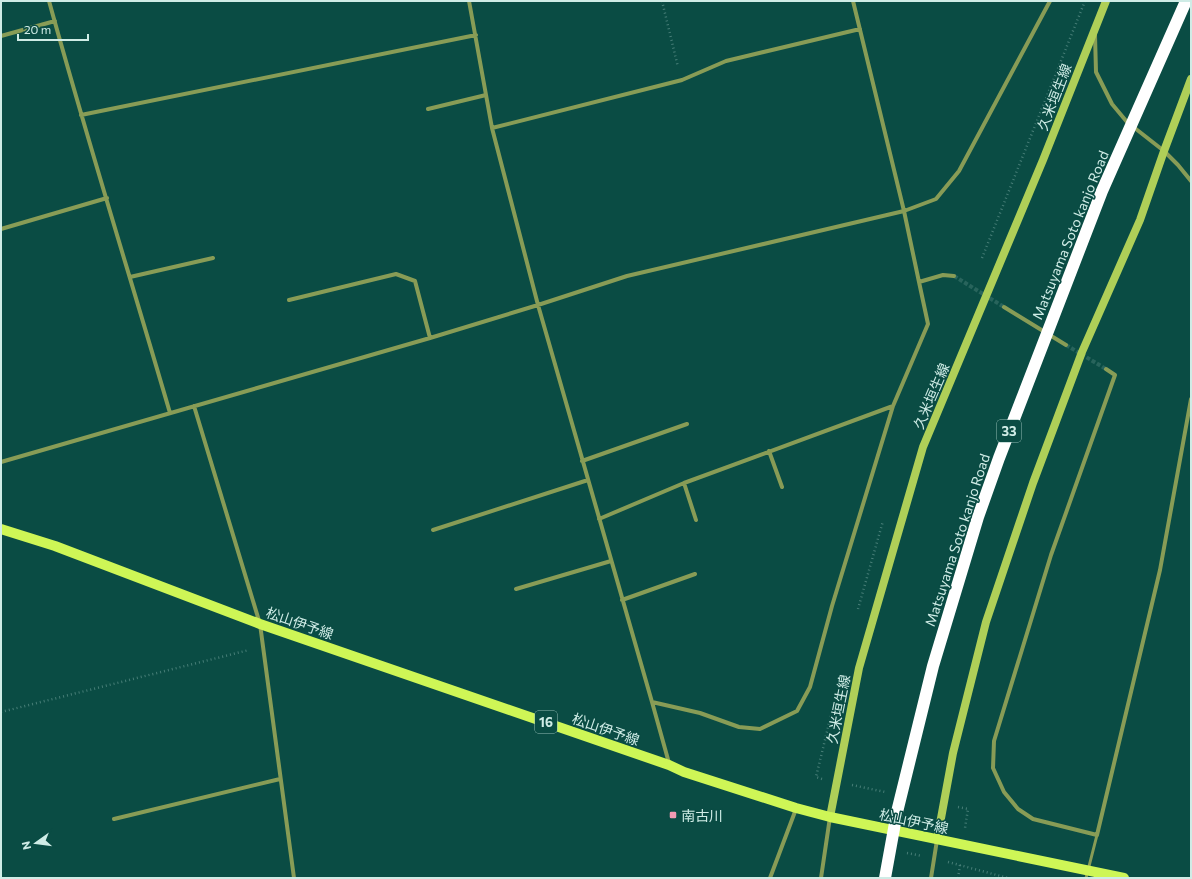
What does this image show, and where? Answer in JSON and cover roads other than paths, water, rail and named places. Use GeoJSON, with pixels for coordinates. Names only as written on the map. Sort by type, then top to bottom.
{"type":"FeatureCollection","features":[{"type":"Feature","properties":{"kind":"highway","name":"Matsuyama Soto kanjo Road"},"geometry":{"type":"LineString","coordinates":[[885,878],[898,812],[933,666],[978,517],[999,458],[1102,191],[1186,1]]}},
{"type":"Feature","properties":{"kind":"main road","name":"久米垣生線"},"geometry":{"type":"LineString","coordinates":[[830,817],[859,668],[923,447],[1037,175],[1106,1]]}},
{"type":"Feature","properties":{"kind":"main road"},"geometry":{"type":"LineString","coordinates":[[937,840],[953,753],[986,622],[1033,483],[1082,352],[1140,220],[1191,80]]}},
{"type":"Feature","properties":{"kind":"main road","name":"松山伊予線"},"geometry":{"type":"LineString","coordinates":[[1,529],[55,546],[260,624],[669,765],[684,772],[796,808],[830,817],[1087,874],[1102,874],[1124,878]]}},
{"type":"Feature","properties":{"kind":"street"},"geometry":{"type":"LineString","coordinates":[[50,1],[81,115],[170,413]]}},
{"type":"Feature","properties":{"kind":"street"},"geometry":{"type":"LineString","coordinates":[[469,1],[492,128],[538,306],[669,765]]}},
{"type":"Feature","properties":{"kind":"street"},"geometry":{"type":"LineString","coordinates":[[652,702],[700,713],[739,727],[760,729],[797,711],[810,687],[832,606],[893,406],[928,324],[904,211],[854,1]]}},
{"type":"Feature","properties":{"kind":"street"},"geometry":{"type":"LineString","coordinates":[[1,462],[538,306],[627,276],[904,211],[936,199],[959,171],[1050,1]]}},
{"type":"Feature","properties":{"kind":"street"},"geometry":{"type":"LineString","coordinates":[[1,36],[55,22]]}},
{"type":"Feature","properties":{"kind":"street"},"geometry":{"type":"LineString","coordinates":[[492,128],[682,80],[726,61],[860,29]]}},
{"type":"Feature","properties":{"kind":"street"},"geometry":{"type":"LineString","coordinates":[[1094,30],[1096,72],[1112,104],[1127,122],[1164,151],[1191,181]]}},
{"type":"Feature","properties":{"kind":"street"},"geometry":{"type":"LineString","coordinates":[[81,115],[476,34]]}},
{"type":"Feature","properties":{"kind":"street"},"geometry":{"type":"LineString","coordinates":[[428,109],[486,95]]}},
{"type":"Feature","properties":{"kind":"street"},"geometry":{"type":"LineString","coordinates":[[1,229],[107,198]]}},
{"type":"Feature","properties":{"kind":"street"},"geometry":{"type":"LineString","coordinates":[[130,277],[213,258]]}},
{"type":"Feature","properties":{"kind":"street"},"geometry":{"type":"LineString","coordinates":[[289,300],[396,274],[415,281],[430,338]]}},
{"type":"Feature","properties":{"kind":"street"},"geometry":{"type":"LineString","coordinates":[[919,282],[943,275],[954,276]]}},
{"type":"Feature","properties":{"kind":"street"},"geometry":{"type":"LineString","coordinates":[[1004,306],[1066,345]]}},
{"type":"Feature","properties":{"kind":"street"},"geometry":{"type":"LineString","coordinates":[[1106,369],[1115,375],[1051,555],[994,741],[994,768],[1004,792],[1018,809],[1033,819],[1097,835],[1160,570],[1191,399]]}},
{"type":"Feature","properties":{"kind":"street"},"geometry":{"type":"LineString","coordinates":[[194,406],[260,624],[294,878]]}},
{"type":"Feature","properties":{"kind":"street"},"geometry":{"type":"LineString","coordinates":[[598,518],[684,483],[893,406]]}},
{"type":"Feature","properties":{"kind":"street"},"geometry":{"type":"LineString","coordinates":[[582,461],[687,424]]}},
{"type":"Feature","properties":{"kind":"street"},"geometry":{"type":"LineString","coordinates":[[769,451],[782,487]]}},
{"type":"Feature","properties":{"kind":"street"},"geometry":{"type":"LineString","coordinates":[[432,530],[588,480]]}},
{"type":"Feature","properties":{"kind":"street"},"geometry":{"type":"LineString","coordinates":[[684,483],[696,520]]}},
{"type":"Feature","properties":{"kind":"street"},"geometry":{"type":"LineString","coordinates":[[516,588],[611,561]]}},
{"type":"Feature","properties":{"kind":"street"},"geometry":{"type":"LineString","coordinates":[[622,600],[695,574]]}},
{"type":"Feature","properties":{"kind":"street"},"geometry":{"type":"LineString","coordinates":[[114,819],[280,779]]}},
{"type":"Feature","properties":{"kind":"street"},"geometry":{"type":"LineString","coordinates":[[770,878],[796,808]]}},
{"type":"Feature","properties":{"kind":"street"},"geometry":{"type":"LineString","coordinates":[[821,878],[830,817]]}},
{"type":"Feature","properties":{"kind":"street"},"geometry":{"type":"LineString","coordinates":[[932,878],[937,840]]}},
{"type":"Feature","properties":{"kind":"lane"},"geometry":{"type":"LineString","coordinates":[[1087,874],[1097,835]]}},
{"type":"Feature","properties":{"kind":"tunnel"},"geometry":{"type":"LineString","coordinates":[[954,276],[1004,307]]}},
{"type":"Feature","properties":{"kind":"tunnel"},"geometry":{"type":"LineString","coordinates":[[1066,345],[1106,369]]}},
{"type":"Feature","properties":{"kind":"place","name":"南古川"},"geometry":{"type":"Point","coordinates":[673,815]}}]}
